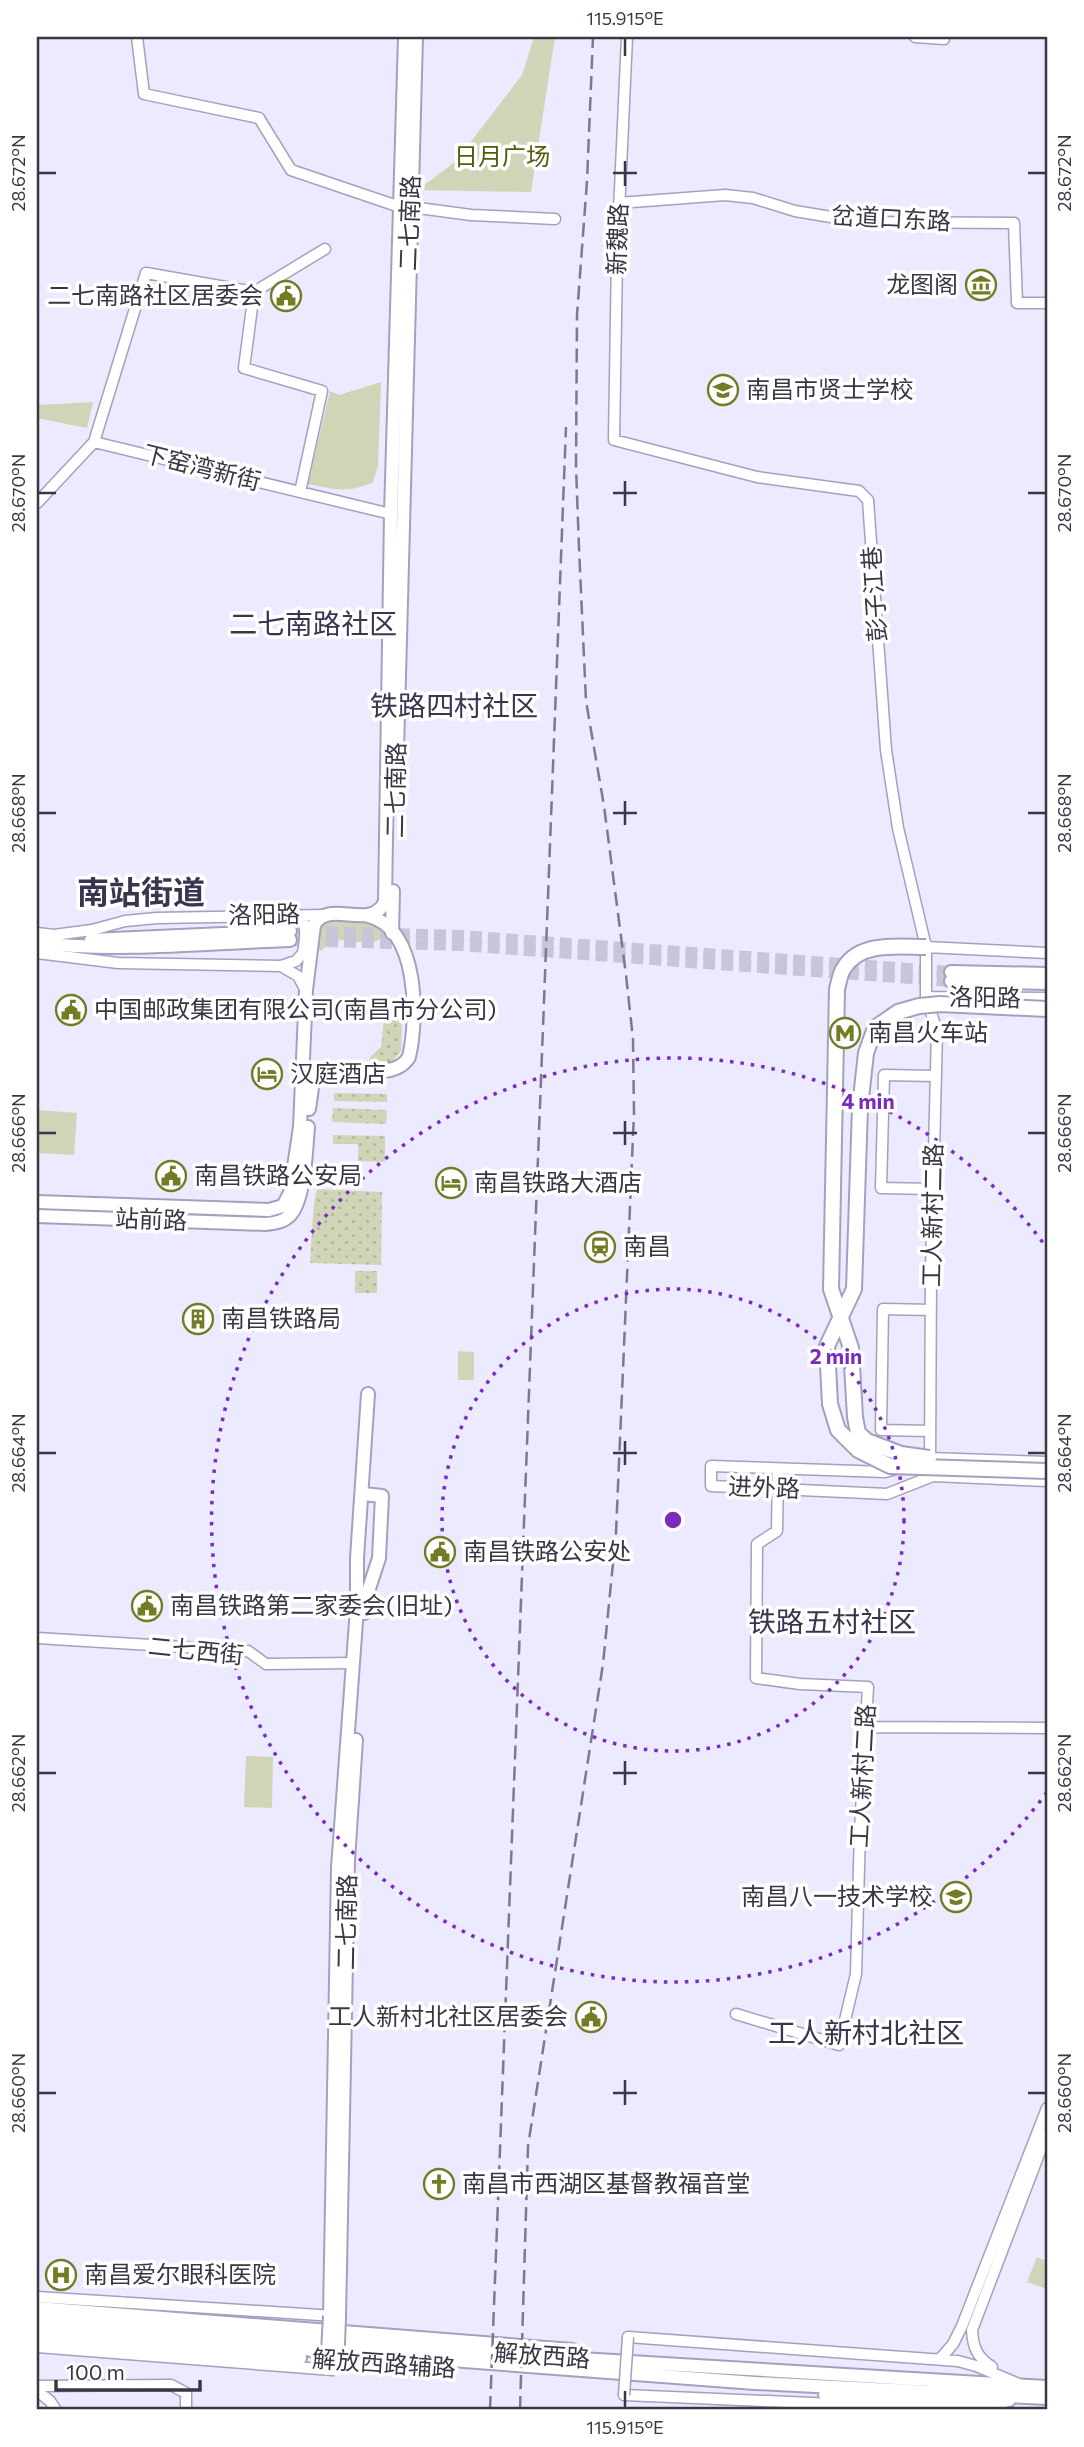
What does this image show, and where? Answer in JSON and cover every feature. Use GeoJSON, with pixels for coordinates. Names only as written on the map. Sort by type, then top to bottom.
{"type":"FeatureCollection","features":[{"type":"Feature","properties":{"kind":"highway"},"geometry":{"type":"LineString","coordinates":[[926,947],[888,946],[858,953],[844,968],[837,989],[831,1289],[851,1348],[855,1417],[859,1433],[867,1441],[880,1447],[901,1454],[929,1458]]}},
{"type":"Feature","properties":{"kind":"highway"},"geometry":{"type":"LineString","coordinates":[[1047,1009],[940,1004],[919,1006],[898,1012],[875,1028],[866,1053],[860,1107],[854,1289],[827,1346],[830,1404],[838,1430],[858,1450],[890,1466],[1047,1471]]}},
{"type":"Feature","properties":{"kind":"main road","name":"二七南路"},"geometry":{"type":"LineString","coordinates":[[392,933],[405,207],[405,37]]}},
{"type":"Feature","properties":{"kind":"main road","name":"二七南路"},"geometry":{"type":"LineString","coordinates":[[368,916],[381,910],[387,893],[391,514],[416,37]]}},
{"type":"Feature","properties":{"kind":"main road"},"geometry":{"type":"LineString","coordinates":[[325,915],[368,916],[382,921],[404,951],[412,972],[409,1057],[404,1064],[391,1070],[329,1070],[317,1074],[312,1085],[297,1202],[283,1220],[265,1217],[285,1204],[292,1184],[300,1127],[306,990],[314,925],[325,915]]}},
{"type":"Feature","properties":{"kind":"main road","name":"洛阳路"},"geometry":{"type":"LineString","coordinates":[[37,935],[94,940],[290,936],[132,948],[37,943]]}},
{"type":"Feature","properties":{"kind":"main road","name":"洛阳路"},"geometry":{"type":"LineString","coordinates":[[1047,974],[951,976],[1047,983]]}},
{"type":"Feature","properties":{"kind":"main road","name":"站前路"},"geometry":{"type":"LineString","coordinates":[[37,1202],[265,1217]]}},
{"type":"Feature","properties":{"kind":"main road","name":"站前路"},"geometry":{"type":"LineString","coordinates":[[37,1216],[265,1217]]}},
{"type":"Feature","properties":{"kind":"main road","name":"二七南路"},"geometry":{"type":"LineString","coordinates":[[335,2316],[338,1868],[357,1608],[357,1558],[368,1394]]}},
{"type":"Feature","properties":{"kind":"main road","name":"二七南路"},"geometry":{"type":"LineString","coordinates":[[332,2370],[348,1860],[365,1604],[379,1558],[382,1496],[363,1494]]}},
{"type":"Feature","properties":{"kind":"main road","name":"解放西路辅路"},"geometry":{"type":"LineString","coordinates":[[37,2308],[1022,2391]]}},
{"type":"Feature","properties":{"kind":"main road","name":"解放西路"},"geometry":{"type":"LineString","coordinates":[[37,2317],[1022,2391],[1047,2398]]}},
{"type":"Feature","properties":{"kind":"main road","name":"解放西路"},"geometry":{"type":"LineString","coordinates":[[37,2329],[755,2383],[1022,2391],[1047,2387]]}},
{"type":"Feature","properties":{"kind":"main road","name":"解放西路辅路"},"geometry":{"type":"LineString","coordinates":[[37,2339],[982,2406],[1022,2391]]}},
{"type":"Feature","properties":{"kind":"street"},"geometry":{"type":"LineString","coordinates":[[137,37],[144,94],[259,118],[291,170],[405,207],[471,215],[555,219]]}},
{"type":"Feature","properties":{"kind":"street","name":"新魏路"},"geometry":{"type":"LineString","coordinates":[[614,440],[619,203],[627,37]]}},
{"type":"Feature","properties":{"kind":"street"},"geometry":{"type":"LineString","coordinates":[[915,37],[944,39]]}},
{"type":"Feature","properties":{"kind":"street","name":"岔道口东路"},"geometry":{"type":"LineString","coordinates":[[619,203],[725,195],[753,198],[795,211],[861,222],[1014,223],[1017,303],[1047,303]]}},
{"type":"Feature","properties":{"kind":"street"},"geometry":{"type":"LineString","coordinates":[[37,503],[94,442],[146,272],[254,292],[325,249]]}},
{"type":"Feature","properties":{"kind":"street"},"geometry":{"type":"LineString","coordinates":[[254,292],[244,368],[322,391],[300,492]]}},
{"type":"Feature","properties":{"kind":"street","name":"彭子江巷"},"geometry":{"type":"LineString","coordinates":[[614,440],[757,477],[859,491],[868,500],[886,750],[898,828],[926,947]]}},
{"type":"Feature","properties":{"kind":"street","name":"下窑湾新街"},"geometry":{"type":"LineString","coordinates":[[94,442],[391,514]]}},
{"type":"Feature","properties":{"kind":"street"},"geometry":{"type":"LineString","coordinates":[[281,966],[296,961],[303,953],[305,924],[301,916],[295,914]]}},
{"type":"Feature","properties":{"kind":"street","name":"洛阳路"},"geometry":{"type":"LineString","coordinates":[[37,935],[92,930],[124,921],[157,918],[325,915]]}},
{"type":"Feature","properties":{"kind":"street","name":"洛阳路"},"geometry":{"type":"LineString","coordinates":[[1047,953],[926,947],[926,997],[1047,999]]}},
{"type":"Feature","properties":{"kind":"street","name":"洛阳路"},"geometry":{"type":"LineString","coordinates":[[37,953],[118,962],[281,966],[298,975],[306,990]]}},
{"type":"Feature","properties":{"kind":"street","name":"工人新村二路"},"geometry":{"type":"LineString","coordinates":[[926,997],[937,1031],[929,1458],[933,1476]]}},
{"type":"Feature","properties":{"kind":"street"},"geometry":{"type":"LineString","coordinates":[[933,1189],[881,1188],[881,1175],[884,1074],[936,1076]]}},
{"type":"Feature","properties":{"kind":"street"},"geometry":{"type":"LineString","coordinates":[[930,1431],[881,1430],[883,1309],[931,1310]]}},
{"type":"Feature","properties":{"kind":"street","name":"进外路"},"geometry":{"type":"LineString","coordinates":[[1047,1462],[929,1458],[885,1472],[711,1466],[710,1486],[887,1494],[933,1476],[1047,1480]]}},
{"type":"Feature","properties":{"kind":"street","name":"工人新村二路"},"geometry":{"type":"LineString","coordinates":[[736,2014],[839,2045],[856,1974],[867,1687],[800,1684],[756,1678],[757,1544],[777,1531],[778,1470]]}},
{"type":"Feature","properties":{"kind":"street","name":"二七西街"},"geometry":{"type":"LineString","coordinates":[[37,1638],[248,1651],[266,1664],[353,1663]]}},
{"type":"Feature","properties":{"kind":"street"},"geometry":{"type":"LineString","coordinates":[[865,1727],[1047,1728]]}},
{"type":"Feature","properties":{"kind":"street"},"geometry":{"type":"LineString","coordinates":[[940,2360],[953,2344],[962,2326],[1047,2108]]}},
{"type":"Feature","properties":{"kind":"street"},"geometry":{"type":"LineString","coordinates":[[1022,2391],[979,2359],[972,2330],[1047,2133]]}},
{"type":"Feature","properties":{"kind":"street","name":"解放西路辅路"},"geometry":{"type":"LineString","coordinates":[[37,2297],[335,2316]]}},
{"type":"Feature","properties":{"kind":"street"},"geometry":{"type":"LineString","coordinates":[[914,2410],[624,2395],[628,2337],[940,2360],[976,2366],[1022,2391]]}},
{"type":"Feature","properties":{"kind":"street","name":"解放西路辅路"},"geometry":{"type":"LineString","coordinates":[[37,2347],[332,2370]]}},
{"type":"Feature","properties":{"kind":"street"},"geometry":{"type":"LineString","coordinates":[[37,2388],[172,2385],[186,2393],[186,2410]]}},
{"type":"Feature","properties":{"kind":"street"},"geometry":{"type":"LineString","coordinates":[[37,2388],[56,2410]]}},
{"type":"Feature","properties":{"kind":"street"},"geometry":{"type":"LineString","coordinates":[[994,2410],[1022,2391]]}},
{"type":"Feature","properties":{"kind":"green space","name":"日月广场"},"geometry":{"type":"Polygon","coordinates":[[[534,37],[555,37],[531,192],[418,190],[456,161],[522,75],[534,37]]]}},
{"type":"Feature","properties":{"kind":"green space"},"geometry":{"type":"Polygon","coordinates":[[[381,382],[378,466],[373,482],[348,489],[308,484],[330,391],[339,395],[381,382]]]}},
{"type":"Feature","properties":{"kind":"green space"},"geometry":{"type":"Polygon","coordinates":[[[93,402],[87,428],[37,418],[37,405],[93,402]]]}},
{"type":"Feature","properties":{"kind":"green space"},"geometry":{"type":"Polygon","coordinates":[[[372,922],[381,926],[382,934],[375,942],[342,940],[321,951],[316,949],[316,931],[326,923],[372,922]]]}},
{"type":"Feature","properties":{"kind":"green space"},"geometry":{"type":"Polygon","coordinates":[[[392,1014],[402,1018],[401,1051],[392,1062],[369,1062],[370,1057],[381,1047],[384,1019],[392,1014]]]}},
{"type":"Feature","properties":{"kind":"green space"},"geometry":{"type":"Polygon","coordinates":[[[333,1073],[386,1074],[386,1081],[333,1081],[333,1073]]]}},
{"type":"Feature","properties":{"kind":"green space"},"geometry":{"type":"Polygon","coordinates":[[[334,1093],[387,1094],[387,1102],[334,1101],[334,1093]]]}},
{"type":"Feature","properties":{"kind":"green space"},"geometry":{"type":"Polygon","coordinates":[[[333,1108],[387,1110],[386,1124],[332,1122],[333,1108]]]}},
{"type":"Feature","properties":{"kind":"green space"},"geometry":{"type":"Polygon","coordinates":[[[37,1110],[77,1113],[74,1155],[37,1153],[37,1110]]]}},
{"type":"Feature","properties":{"kind":"green space"},"geometry":{"type":"Polygon","coordinates":[[[333,1135],[385,1136],[385,1162],[358,1161],[358,1144],[333,1144],[333,1135]]]}},
{"type":"Feature","properties":{"kind":"green space"},"geometry":{"type":"Polygon","coordinates":[[[317,1189],[382,1192],[381,1265],[310,1263],[317,1189]]]}},
{"type":"Feature","properties":{"kind":"green space"},"geometry":{"type":"Polygon","coordinates":[[[355,1271],[377,1271],[377,1293],[355,1293],[355,1271]]]}},
{"type":"Feature","properties":{"kind":"green space"},"geometry":{"type":"Polygon","coordinates":[[[458,1351],[474,1352],[474,1380],[458,1380],[458,1351]]]}},
{"type":"Feature","properties":{"kind":"green space"},"geometry":{"type":"Polygon","coordinates":[[[246,1756],[273,1757],[272,1808],[244,1807],[246,1756]]]}},
{"type":"Feature","properties":{"kind":"green space"},"geometry":{"type":"Polygon","coordinates":[[[1037,2257],[1047,2261],[1047,2289],[1027,2282],[1037,2257]]]}},
{"type":"Feature","properties":{"kind":"tunnel"},"geometry":{"type":"LineString","coordinates":[[290,931],[460,936],[951,972]]}},
{"type":"Feature","properties":{"kind":"tunnel"},"geometry":{"type":"LineString","coordinates":[[290,940],[460,945],[951,981]]}},
{"type":"Feature","properties":{"kind":"railway"},"geometry":{"type":"LineString","coordinates":[[520,2410],[528,2146],[603,1664],[616,1533],[634,1113],[633,1039],[626,975],[604,806],[586,701],[579,548],[576,467],[577,315],[587,181],[593,37]]}},
{"type":"Feature","properties":{"kind":"railway"},"geometry":{"type":"LineString","coordinates":[[490,2410],[566,427]]}},
{"type":"Feature","properties":{"kind":"place","name":"龙图阁"},"geometry":{"type":"Point","coordinates":[981,285]}},
{"type":"Feature","properties":{"kind":"place","name":"二七南路社区居委会"},"geometry":{"type":"Point","coordinates":[286,296]}},
{"type":"Feature","properties":{"kind":"place","name":"南昌市贤士学校"},"geometry":{"type":"Point","coordinates":[723,390]}},
{"type":"Feature","properties":{"kind":"place","name":"中国邮政集团有限公司(南昌市分公司)"},"geometry":{"type":"Point","coordinates":[71,1010]}},
{"type":"Feature","properties":{"kind":"place","name":"南昌火车站"},"geometry":{"type":"Point","coordinates":[845,1033]}},
{"type":"Feature","properties":{"kind":"place","name":"汉庭酒店"},"geometry":{"type":"Point","coordinates":[267,1074]}},
{"type":"Feature","properties":{"kind":"place","name":"南昌铁路公安局"},"geometry":{"type":"Point","coordinates":[171,1176]}},
{"type":"Feature","properties":{"kind":"place","name":"南昌铁路大酒店"},"geometry":{"type":"Point","coordinates":[451,1183]}},
{"type":"Feature","properties":{"kind":"place","name":"南昌"},"geometry":{"type":"Point","coordinates":[600,1247]}},
{"type":"Feature","properties":{"kind":"place","name":"南昌铁路局"},"geometry":{"type":"Point","coordinates":[198,1319]}},
{"type":"Feature","properties":{"kind":"place","name":"南昌铁路公安处"},"geometry":{"type":"Point","coordinates":[440,1552]}},
{"type":"Feature","properties":{"kind":"place","name":"南昌铁路第二家委会(旧址)"},"geometry":{"type":"Point","coordinates":[147,1606]}},
{"type":"Feature","properties":{"kind":"place","name":"南昌八一技术学校"},"geometry":{"type":"Point","coordinates":[956,1897]}},
{"type":"Feature","properties":{"kind":"place","name":"工人新村北社区居委会"},"geometry":{"type":"Point","coordinates":[591,2017]}},
{"type":"Feature","properties":{"kind":"place","name":"南昌市西湖区基督教福音堂"},"geometry":{"type":"Point","coordinates":[439,2184]}},
{"type":"Feature","properties":{"kind":"place","name":"南昌爱尔眼科医院"},"geometry":{"type":"Point","coordinates":[61,2275]}},
{"type":"Feature","properties":{"kind":"district","name":"二七南路社区"},"geometry":{"type":"Point","coordinates":[313,624]}},
{"type":"Feature","properties":{"kind":"district","name":"铁路四村社区"},"geometry":{"type":"Point","coordinates":[454,706]}},
{"type":"Feature","properties":{"kind":"district","name":"南站街道"},"geometry":{"type":"Point","coordinates":[141,893]}},
{"type":"Feature","properties":{"kind":"district","name":"铁路五村社区"},"geometry":{"type":"Point","coordinates":[832,1622]}},
{"type":"Feature","properties":{"kind":"district","name":"工人新村北社区"},"geometry":{"type":"Point","coordinates":[866,2033]}}]}
